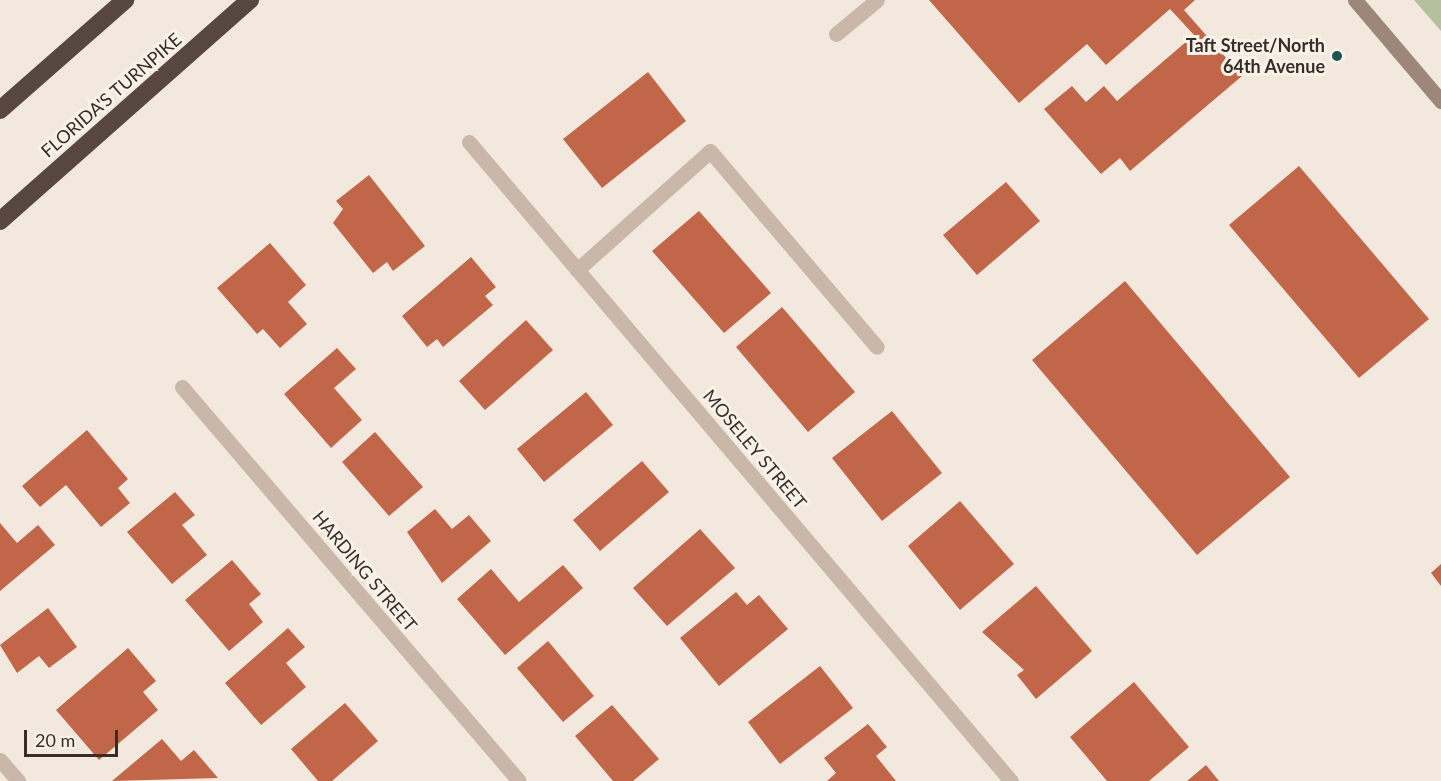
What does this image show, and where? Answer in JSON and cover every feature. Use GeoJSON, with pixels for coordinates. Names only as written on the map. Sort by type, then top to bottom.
{"type":"FeatureCollection","features":[{"type":"Feature","properties":{"kind":"highway"},"geometry":{"type":"LineString","coordinates":[[0,110],[125,0]]}},
{"type":"Feature","properties":{"kind":"highway","name":"FLORIDA'S TURNPIKE"},"geometry":{"type":"LineString","coordinates":[[0,220],[250,0]]}},
{"type":"Feature","properties":{"kind":"street"},"geometry":{"type":"LineString","coordinates":[[836,34],[876,0]]}},
{"type":"Feature","properties":{"kind":"street"},"geometry":{"type":"LineString","coordinates":[[1355,0],[1441,100]]}},
{"type":"Feature","properties":{"kind":"street","name":"MOSELEY STREET"},"geometry":{"type":"LineString","coordinates":[[469,142],[1011,781]]}},
{"type":"Feature","properties":{"kind":"street"},"geometry":{"type":"LineString","coordinates":[[577,270],[710,151],[877,347]]}},
{"type":"Feature","properties":{"kind":"street","name":"HARDING STREET"},"geometry":{"type":"LineString","coordinates":[[182,387],[519,781]]}},
{"type":"Feature","properties":{"kind":"street"},"geometry":{"type":"LineString","coordinates":[[0,760],[18,781]]}},
{"type":"Feature","properties":{"kind":"green space"},"geometry":{"type":"Polygon","coordinates":[[[1414,0],[1441,0],[1441,31],[1414,0]]]}},
{"type":"Feature","properties":{"kind":"building"},"geometry":{"type":"Polygon","coordinates":[[[929,0],[1195,0],[1184,10],[1242,76],[1130,171],[1120,158],[1101,174],[1044,109],[1072,86],[1086,102],[1104,86],[1117,101],[1194,35],[1170,9],[1106,65],[1087,44],[1019,103],[929,0]]]}},
{"type":"Feature","properties":{"kind":"building"},"geometry":{"type":"Polygon","coordinates":[[[648,72],[686,121],[602,188],[563,139],[648,72]]]}},
{"type":"Feature","properties":{"kind":"building"},"geometry":{"type":"Polygon","coordinates":[[[1299,166],[1429,319],[1359,378],[1229,225],[1299,166]]]}},
{"type":"Feature","properties":{"kind":"building"},"geometry":{"type":"Polygon","coordinates":[[[369,175],[425,246],[393,271],[387,262],[373,273],[333,223],[343,209],[336,201],[369,175]]]}},
{"type":"Feature","properties":{"kind":"building"},"geometry":{"type":"Polygon","coordinates":[[[1006,182],[1040,221],[977,275],[943,235],[1006,182]]]}},
{"type":"Feature","properties":{"kind":"building"},"geometry":{"type":"Polygon","coordinates":[[[699,211],[771,293],[724,333],[652,251],[699,211]]]}},
{"type":"Feature","properties":{"kind":"building"},"geometry":{"type":"Polygon","coordinates":[[[270,243],[306,285],[288,302],[307,324],[280,348],[263,329],[257,334],[217,288],[270,243]]]}},
{"type":"Feature","properties":{"kind":"building"},"geometry":{"type":"Polygon","coordinates":[[[471,257],[496,287],[485,296],[493,305],[443,347],[437,339],[427,347],[402,316],[471,257]]]}},
{"type":"Feature","properties":{"kind":"building"},"geometry":{"type":"Polygon","coordinates":[[[1125,281],[1290,477],[1197,555],[1032,360],[1125,281]]]}},
{"type":"Feature","properties":{"kind":"building"},"geometry":{"type":"Polygon","coordinates":[[[782,307],[855,392],[808,432],[736,347],[782,307]]]}},
{"type":"Feature","properties":{"kind":"building"},"geometry":{"type":"Polygon","coordinates":[[[526,320],[553,350],[485,410],[459,381],[526,320]]]}},
{"type":"Feature","properties":{"kind":"building"},"geometry":{"type":"Polygon","coordinates":[[[337,348],[356,369],[334,388],[362,420],[331,448],[284,394],[337,348]]]}},
{"type":"Feature","properties":{"kind":"building"},"geometry":{"type":"Polygon","coordinates":[[[586,392],[613,425],[544,482],[517,449],[586,392]]]}},
{"type":"Feature","properties":{"kind":"building"},"geometry":{"type":"Polygon","coordinates":[[[892,411],[942,473],[882,521],[832,458],[892,411]]]}},
{"type":"Feature","properties":{"kind":"building"},"geometry":{"type":"Polygon","coordinates":[[[87,430],[128,479],[118,488],[130,503],[101,527],[66,485],[40,507],[22,486],[87,430]]]}},
{"type":"Feature","properties":{"kind":"building"},"geometry":{"type":"Polygon","coordinates":[[[375,432],[423,487],[389,516],[342,462],[375,432]]]}},
{"type":"Feature","properties":{"kind":"building"},"geometry":{"type":"Polygon","coordinates":[[[642,461],[669,492],[600,551],[573,520],[642,461]]]}},
{"type":"Feature","properties":{"kind":"building"},"geometry":{"type":"Polygon","coordinates":[[[175,492],[195,515],[182,525],[207,555],[172,584],[127,532],[175,492]]]}},
{"type":"Feature","properties":{"kind":"building"},"geometry":{"type":"Polygon","coordinates":[[[960,501],[1014,564],[960,610],[908,546],[960,501]]]}},
{"type":"Feature","properties":{"kind":"building"},"geometry":{"type":"Polygon","coordinates":[[[435,509],[452,529],[469,515],[491,541],[442,583],[407,532],[435,509]]]}},
{"type":"Feature","properties":{"kind":"building"},"geometry":{"type":"Polygon","coordinates":[[[0,523],[17,543],[38,525],[55,545],[0,591],[0,523]]]}},
{"type":"Feature","properties":{"kind":"building"},"geometry":{"type":"Polygon","coordinates":[[[700,529],[735,568],[667,626],[633,588],[700,529]]]}},
{"type":"Feature","properties":{"kind":"building"},"geometry":{"type":"Polygon","coordinates":[[[232,560],[261,594],[249,604],[263,622],[229,651],[185,600],[232,560]]]}},
{"type":"Feature","properties":{"kind":"building"},"geometry":{"type":"Polygon","coordinates":[[[1441,564],[1441,586],[1431,573],[1441,564]]]}},
{"type":"Feature","properties":{"kind":"building"},"geometry":{"type":"Polygon","coordinates":[[[563,565],[583,588],[505,655],[457,599],[491,569],[519,602],[563,565]]]}},
{"type":"Feature","properties":{"kind":"building"},"geometry":{"type":"Polygon","coordinates":[[[1036,586],[1092,651],[1036,699],[1017,675],[1024,670],[982,632],[1036,586]]]}},
{"type":"Feature","properties":{"kind":"building"},"geometry":{"type":"Polygon","coordinates":[[[736,592],[747,605],[759,595],[788,629],[719,686],[680,638],[736,592]]]}},
{"type":"Feature","properties":{"kind":"building"},"geometry":{"type":"Polygon","coordinates":[[[48,608],[77,647],[49,668],[39,656],[17,673],[0,645],[48,608]]]}},
{"type":"Feature","properties":{"kind":"building"},"geometry":{"type":"Polygon","coordinates":[[[288,628],[305,647],[286,663],[306,687],[261,725],[225,683],[288,628]]]}},
{"type":"Feature","properties":{"kind":"building"},"geometry":{"type":"Polygon","coordinates":[[[548,641],[594,696],[563,722],[517,668],[548,641]]]}},
{"type":"Feature","properties":{"kind":"building"},"geometry":{"type":"Polygon","coordinates":[[[128,648],[156,681],[143,692],[158,710],[99,760],[56,710],[128,648]]]}},
{"type":"Feature","properties":{"kind":"building"},"geometry":{"type":"Polygon","coordinates":[[[820,666],[853,708],[780,764],[748,722],[820,666]]]}},
{"type":"Feature","properties":{"kind":"building"},"geometry":{"type":"Polygon","coordinates":[[[1134,682],[1189,747],[1149,781],[1107,781],[1070,737],[1134,682]]]}},
{"type":"Feature","properties":{"kind":"building"},"geometry":{"type":"Polygon","coordinates":[[[345,703],[378,741],[332,781],[318,781],[291,749],[345,703]]]}},
{"type":"Feature","properties":{"kind":"building"},"geometry":{"type":"Polygon","coordinates":[[[612,705],[659,759],[633,781],[613,781],[575,736],[612,705]]]}},
{"type":"Feature","properties":{"kind":"building"},"geometry":{"type":"Polygon","coordinates":[[[868,724],[887,747],[876,756],[896,781],[827,781],[836,773],[824,758],[868,724]]]}},
{"type":"Feature","properties":{"kind":"building"},"geometry":{"type":"Polygon","coordinates":[[[162,739],[181,761],[194,750],[218,778],[112,781],[162,739]]]}},
{"type":"Feature","properties":{"kind":"building"},"geometry":{"type":"Polygon","coordinates":[[[1206,765],[1219,781],[1187,781],[1206,765]]]}},
{"type":"Feature","properties":{"kind":"place","name":"Taft Street/North 64th Avenue"},"geometry":{"type":"Point","coordinates":[1337,56]}}]}
